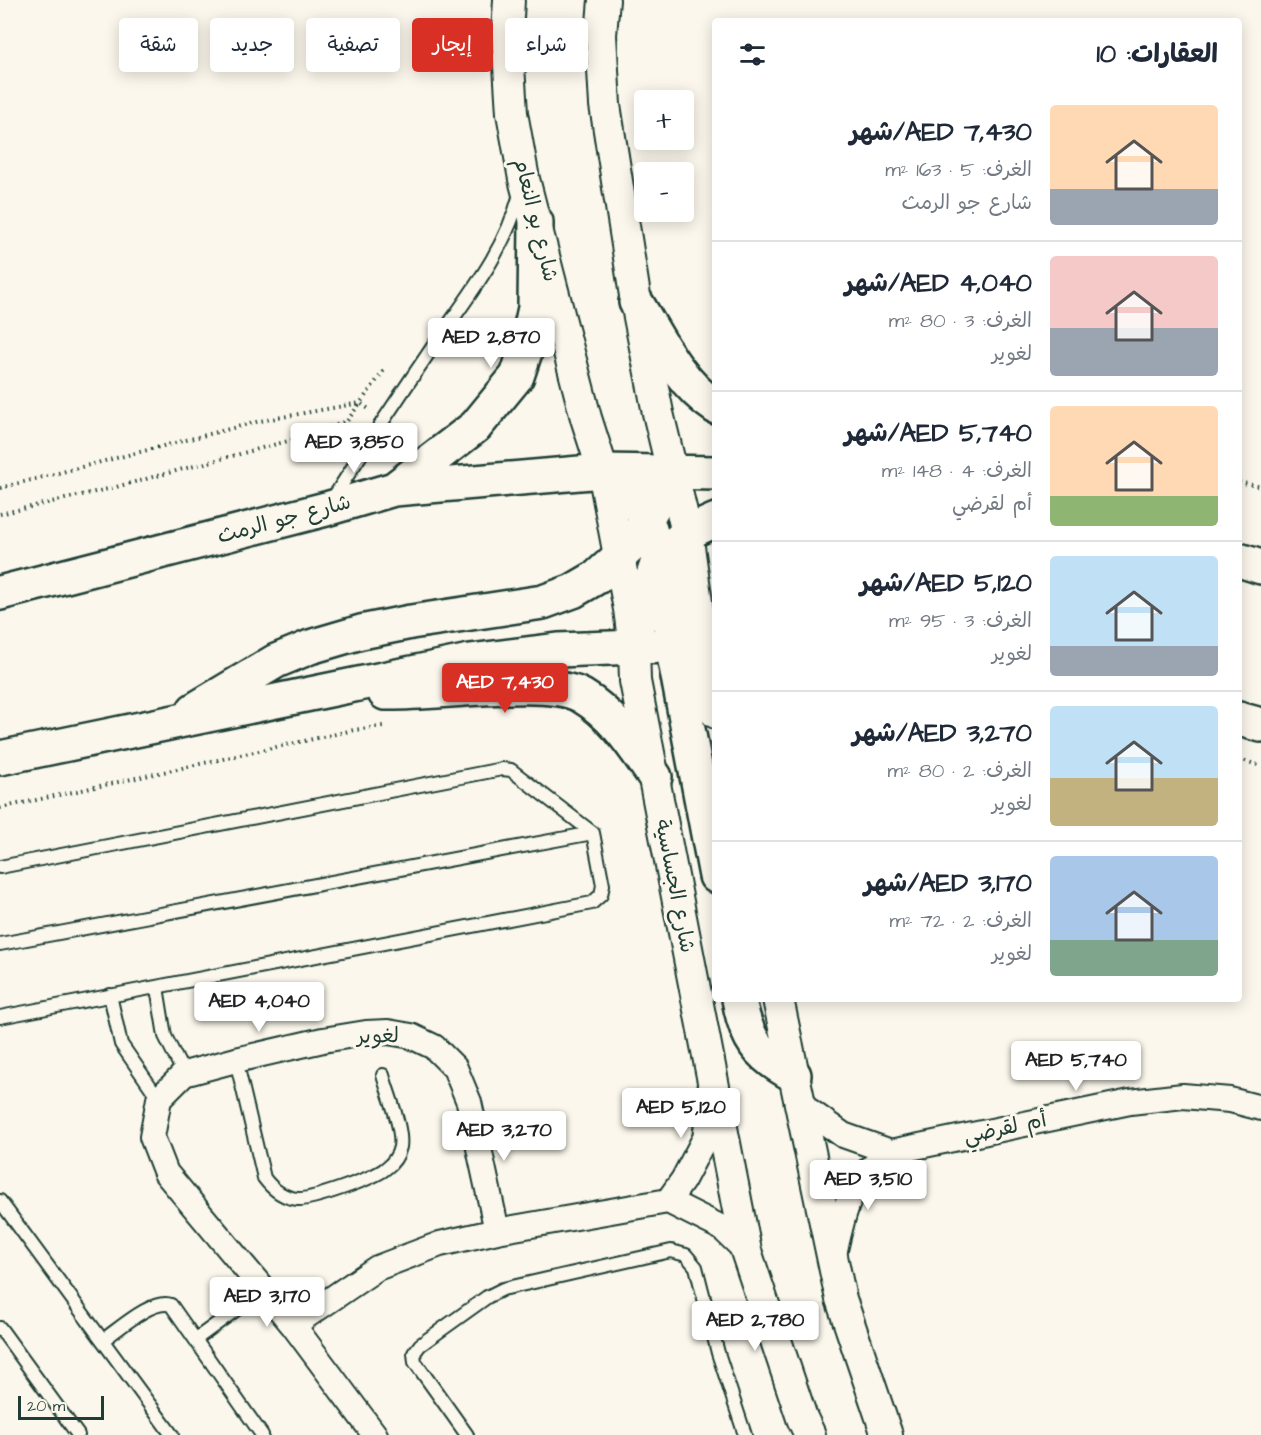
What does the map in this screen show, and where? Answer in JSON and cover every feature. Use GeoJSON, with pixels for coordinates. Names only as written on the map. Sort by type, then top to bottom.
{"type":"FeatureCollection","features":[{"type":"Feature","properties":{"kind":"main road"},"geometry":{"type":"LineString","coordinates":[[394,489],[476,426],[517,376],[535,308],[536,222]]}},
{"type":"Feature","properties":{"kind":"main road"},"geometry":{"type":"LineString","coordinates":[[636,302],[677,368],[697,393],[712,404]]}},
{"type":"Feature","properties":{"kind":"main road"},"geometry":{"type":"LineString","coordinates":[[603,471],[630,494],[647,519],[659,558],[668,600],[696,644],[712,830]]}},
{"type":"Feature","properties":{"kind":"main road","name":"شارع جو الرمث"},"geometry":{"type":"LineString","coordinates":[[0,593],[326,509],[394,489],[603,471],[712,473]]}},
{"type":"Feature","properties":{"kind":"main road"},"geometry":{"type":"LineString","coordinates":[[175,722],[276,661],[310,647],[361,632],[411,622],[543,602],[573,591],[597,577],[632,545],[673,471]]}},
{"type":"Feature","properties":{"kind":"main road"},"geometry":{"type":"LineString","coordinates":[[634,647],[639,617],[659,558],[701,526]]}},
{"type":"Feature","properties":{"kind":"main road"},"geometry":{"type":"LineString","coordinates":[[1242,561],[1261,567]]}},
{"type":"Feature","properties":{"kind":"main road"},"geometry":{"type":"LineString","coordinates":[[0,758],[470,661],[558,650],[696,644]]}},
{"type":"Feature","properties":{"kind":"main road"},"geometry":{"type":"LineString","coordinates":[[352,685],[372,692],[405,694],[524,687],[550,688],[576,693],[608,715],[655,777]]}},
{"type":"Feature","properties":{"kind":"main road"},"geometry":{"type":"LineString","coordinates":[[1242,720],[1261,725]]}},
{"type":"Feature","properties":{"kind":"main road"},"geometry":{"type":"LineString","coordinates":[[740,1002],[751,1041],[797,1090]]}},
{"type":"Feature","properties":{"kind":"street","name":"شارع بو النعام"},"geometry":{"type":"LineString","coordinates":[[509,0],[507,34],[512,113],[524,178],[586,418],[603,471],[620,557],[634,647]]}},
{"type":"Feature","properties":{"kind":"street"},"geometry":{"type":"LineString","coordinates":[[604,0],[602,34],[605,105],[636,302],[658,413],[673,471],[701,526],[696,644],[712,698]]}},
{"type":"Feature","properties":{"kind":"street","name":"شارع الجساسية"},"geometry":{"type":"LineString","coordinates":[[634,647],[635,681],[746,1251],[802,1418],[810,1435]]}},
{"type":"Feature","properties":{"kind":"street"},"geometry":{"type":"LineString","coordinates":[[778,1002],[841,1299],[887,1435]]}},
{"type":"Feature","properties":{"kind":"street","name":"لغوير"},"geometry":{"type":"LineString","coordinates":[[159,1099],[184,1074],[236,1060],[323,1040],[366,1033],[388,1032],[411,1036],[434,1047],[455,1068],[469,1102],[497,1231]]}},
{"type":"Feature","properties":{"kind":"street"},"geometry":{"type":"LineString","coordinates":[[668,1202],[683,1180],[705,1138],[712,1085]]}},
{"type":"Feature","properties":{"kind":"street"},"geometry":{"type":"LineString","coordinates":[[797,1090],[843,1135],[891,1152]]}},
{"type":"Feature","properties":{"kind":"street","name":"أم لقرضي"},"geometry":{"type":"LineString","coordinates":[[832,1261],[856,1184],[869,1169],[891,1152],[1130,1102],[1183,1096],[1230,1100],[1261,1108]]}},
{"type":"Feature","properties":{"kind":"street"},"geometry":{"type":"LineString","coordinates":[[159,1099],[152,1137],[166,1173],[293,1325],[375,1435]]}},
{"type":"Feature","properties":{"kind":"street"},"geometry":{"type":"LineString","coordinates":[[293,1325],[377,1268],[440,1244],[497,1231],[668,1202],[722,1228],[746,1251]]}},
{"type":"Feature","properties":{"kind":"lane"},"geometry":{"type":"LineString","coordinates":[[326,509],[391,407],[492,260],[515,211],[524,178]]}},
{"type":"Feature","properties":{"kind":"lane"},"geometry":{"type":"LineString","coordinates":[[0,867],[502,769],[511,770],[593,832],[603,885],[601,895],[592,903],[0,1017]]}},
{"type":"Feature","properties":{"kind":"lane"},"geometry":{"type":"LineString","coordinates":[[0,944],[593,832]]}},
{"type":"Feature","properties":{"kind":"lane"},"geometry":{"type":"LineString","coordinates":[[157,987],[165,1036],[184,1074]]}},
{"type":"Feature","properties":{"kind":"lane"},"geometry":{"type":"LineString","coordinates":[[110,995],[121,1044],[159,1099]]}},
{"type":"Feature","properties":{"kind":"lane"},"geometry":{"type":"LineString","coordinates":[[236,1060],[264,1178],[277,1192],[296,1199],[315,1196],[364,1179],[383,1171],[392,1164],[397,1155],[400,1138],[382,1075]]}},
{"type":"Feature","properties":{"kind":"lane"},"geometry":{"type":"LineString","coordinates":[[0,1201],[172,1435]]}},
{"type":"Feature","properties":{"kind":"lane"},"geometry":{"type":"LineString","coordinates":[[467,1435],[415,1362],[414,1353],[420,1345],[487,1297],[503,1289],[671,1251],[686,1256],[696,1267],[718,1353],[745,1435]]}},
{"type":"Feature","properties":{"kind":"lane"},"geometry":{"type":"LineString","coordinates":[[196,1339],[263,1290]]}},
{"type":"Feature","properties":{"kind":"lane"},"geometry":{"type":"LineString","coordinates":[[103,1340],[152,1306],[165,1302],[176,1310],[262,1435]]}},
{"type":"Feature","properties":{"kind":"lane"},"geometry":{"type":"LineString","coordinates":[[0,1328],[78,1435]]}},
{"type":"Feature","properties":{"kind":"path"},"geometry":{"type":"LineString","coordinates":[[0,514],[112,488],[288,441],[347,421],[385,369]]}},
{"type":"Feature","properties":{"kind":"path"},"geometry":{"type":"LineString","coordinates":[[0,488],[260,421],[360,404]]}},
{"type":"Feature","properties":{"kind":"path"},"geometry":{"type":"LineString","coordinates":[[1242,483],[1261,487]]}},
{"type":"Feature","properties":{"kind":"path"},"geometry":{"type":"LineString","coordinates":[[0,808],[354,730],[388,725]]}},
{"type":"Feature","properties":{"kind":"path"},"geometry":{"type":"LineString","coordinates":[[1242,760],[1261,766]]}}]}
